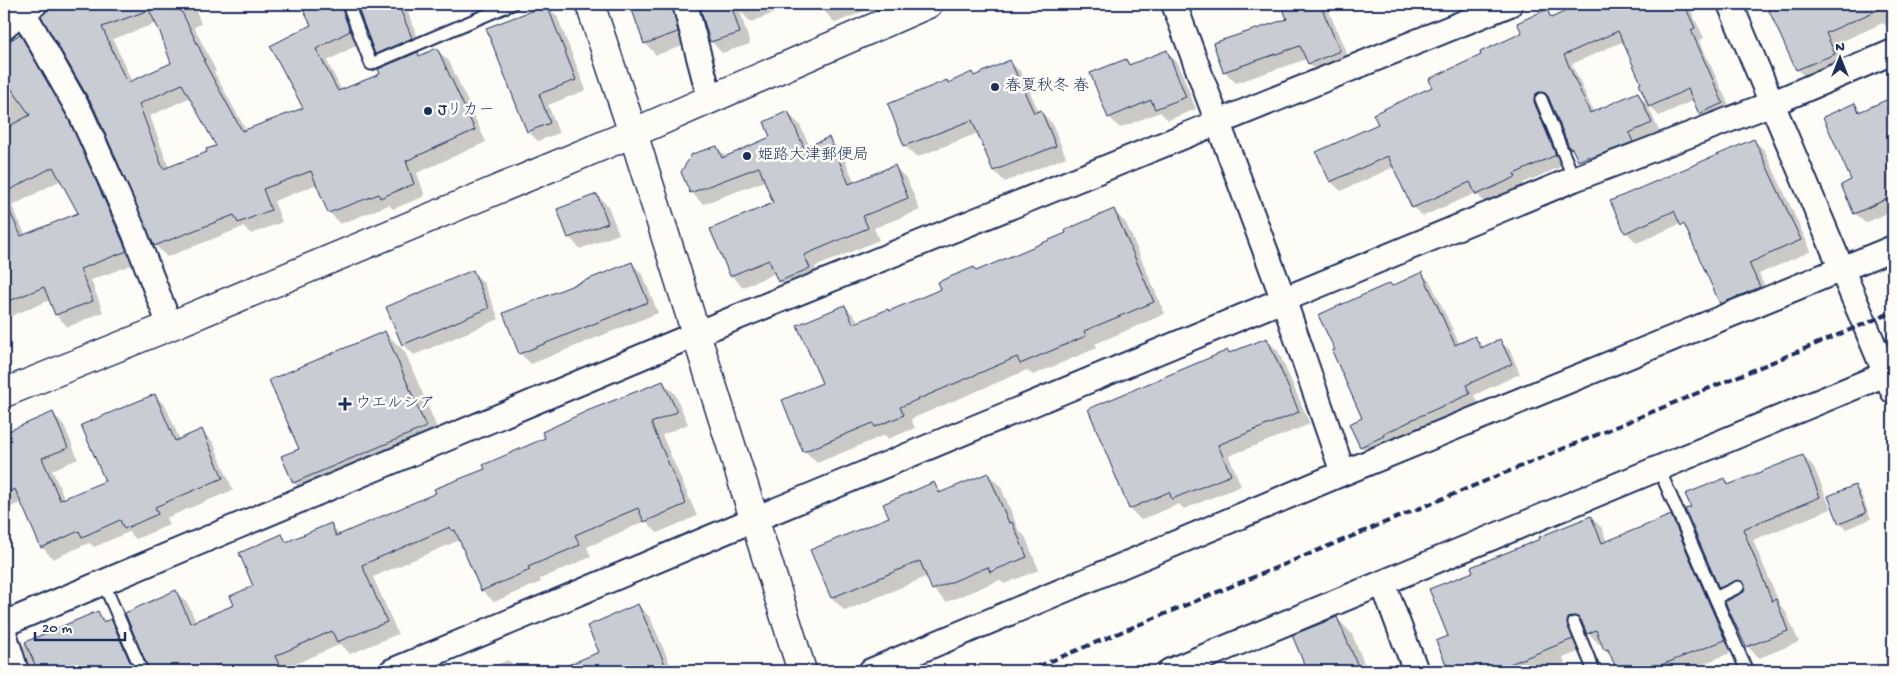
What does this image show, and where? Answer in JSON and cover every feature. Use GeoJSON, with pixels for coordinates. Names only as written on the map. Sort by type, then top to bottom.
{"type":"FeatureCollection","features":[{"type":"Feature","properties":{"kind":"street"},"geometry":{"type":"LineString","coordinates":[[590,4],[633,133],[802,671]]}},
{"type":"Feature","properties":{"kind":"street"},"geometry":{"type":"LineString","coordinates":[[685,4],[710,99]]}},
{"type":"Feature","properties":{"kind":"street"},"geometry":{"type":"LineString","coordinates":[[4,394],[633,133],[928,4]]}},
{"type":"Feature","properties":{"kind":"street"},"geometry":{"type":"LineString","coordinates":[[1174,4],[1284,301],[1343,473]]}},
{"type":"Feature","properties":{"kind":"street"},"geometry":{"type":"LineString","coordinates":[[4,624],[696,334],[1510,4]]}},
{"type":"Feature","properties":{"kind":"street"},"geometry":{"type":"LineString","coordinates":[[1170,671],[1659,469],[1891,379],[1730,4]]}},
{"type":"Feature","properties":{"kind":"street"},"geometry":{"type":"LineString","coordinates":[[4,27],[28,7],[81,114],[134,232],[170,326]]}},
{"type":"Feature","properties":{"kind":"street"},"geometry":{"type":"LineString","coordinates":[[392,671],[1574,179],[1773,103],[1893,52]]}},
{"type":"Feature","properties":{"kind":"street"},"geometry":{"type":"LineString","coordinates":[[871,671],[1343,473],[1893,248]]}},
{"type":"Feature","properties":{"kind":"street"},"geometry":{"type":"LineString","coordinates":[[1383,584],[1416,671]]}},
{"type":"Feature","properties":{"kind":"street"},"geometry":{"type":"LineString","coordinates":[[4,633],[16,671]]}},
{"type":"Feature","properties":{"kind":"lane"},"geometry":{"type":"LineString","coordinates":[[348,4],[371,64],[512,4]]}},
{"type":"Feature","properties":{"kind":"lane"},"geometry":{"type":"LineString","coordinates":[[1542,99],[1574,179]]}},
{"type":"Feature","properties":{"kind":"lane"},"geometry":{"type":"LineString","coordinates":[[1659,469],[1747,671]]}},
{"type":"Feature","properties":{"kind":"lane"},"geometry":{"type":"LineString","coordinates":[[103,582],[142,671]]}},
{"type":"Feature","properties":{"kind":"lane"},"geometry":{"type":"LineString","coordinates":[[1715,598],[1738,587]]}},
{"type":"Feature","properties":{"kind":"lane"},"geometry":{"type":"LineString","coordinates":[[1574,623],[1594,671]]}},
{"type":"Feature","properties":{"kind":"building"},"geometry":{"type":"Polygon","coordinates":[[[48,4],[178,4],[205,60],[203,60],[242,131],[303,108],[270,46],[311,25],[300,4],[340,4],[350,31],[316,49],[338,91],[380,74],[378,69],[418,52],[419,56],[437,48],[475,130],[406,161],[414,184],[380,198],[379,194],[328,213],[311,171],[263,189],[271,210],[238,223],[234,215],[154,246],[94,108],[41,16],[46,12],[48,4]],[[149,10],[102,27],[127,83],[171,63],[160,32],[149,10]],[[182,84],[139,104],[163,169],[207,152],[206,149],[216,146],[182,84]]]}},
{"type":"Feature","properties":{"kind":"building"},"geometry":{"type":"Polygon","coordinates":[[[379,4],[398,4],[412,38],[375,54],[359,11],[379,4]]]}},
{"type":"Feature","properties":{"kind":"building"},"geometry":{"type":"Polygon","coordinates":[[[630,4],[672,4],[678,32],[644,44],[630,4]]]}},
{"type":"Feature","properties":{"kind":"building"},"geometry":{"type":"Polygon","coordinates":[[[699,4],[731,4],[740,33],[710,42],[699,4]]]}},
{"type":"Feature","properties":{"kind":"building"},"geometry":{"type":"Polygon","coordinates":[[[1281,4],[1320,4],[1340,51],[1308,64],[1300,46],[1223,72],[1213,43],[1287,19],[1281,4]]]}},
{"type":"Feature","properties":{"kind":"building"},"geometry":{"type":"Polygon","coordinates":[[[1581,4],[1684,4],[1695,28],[1691,30],[1723,103],[1699,114],[1688,89],[1649,107],[1639,84],[1641,83],[1618,31],[1564,55],[1590,113],[1638,92],[1652,123],[1629,133],[1633,142],[1578,161],[1572,148],[1570,149],[1548,96],[1545,93],[1539,92],[1535,95],[1534,102],[1556,155],[1514,174],[1516,177],[1476,195],[1470,182],[1412,208],[1388,156],[1330,182],[1316,152],[1378,124],[1373,114],[1432,87],[1429,79],[1481,55],[1480,52],[1522,33],[1517,23],[1547,9],[1551,18],[1581,4]]]}},
{"type":"Feature","properties":{"kind":"building"},"geometry":{"type":"Polygon","coordinates":[[[1766,4],[1891,4],[1826,33],[1835,54],[1796,70],[1766,4]]]}},
{"type":"Feature","properties":{"kind":"building"},"geometry":{"type":"Polygon","coordinates":[[[547,5],[576,80],[539,94],[550,123],[527,132],[486,28],[547,5]]]}},
{"type":"Feature","properties":{"kind":"building"},"geometry":{"type":"Polygon","coordinates":[[[20,34],[69,120],[127,251],[80,269],[93,301],[55,315],[44,287],[4,303],[4,199],[21,236],[78,213],[53,167],[4,193],[4,129],[30,115],[4,78],[4,45],[20,34]]]}},
{"type":"Feature","properties":{"kind":"building"},"geometry":{"type":"Polygon","coordinates":[[[1167,50],[1186,97],[1155,109],[1151,100],[1108,118],[1090,73],[1126,59],[1129,65],[1167,50]]]}},
{"type":"Feature","properties":{"kind":"building"},"geometry":{"type":"Polygon","coordinates":[[[1010,60],[1034,113],[1041,110],[1056,146],[993,171],[972,120],[904,146],[888,104],[947,80],[948,83],[972,72],[974,76],[1010,60]]]}},
{"type":"Feature","properties":{"kind":"building"},"geometry":{"type":"Polygon","coordinates":[[[1893,97],[1893,196],[1854,214],[1841,185],[1851,180],[1823,117],[1855,103],[1859,112],[1893,97]]]}},
{"type":"Feature","properties":{"kind":"building"},"geometry":{"type":"Polygon","coordinates":[[[788,111],[804,148],[829,137],[849,184],[895,165],[908,198],[863,216],[868,228],[804,255],[810,268],[778,282],[769,260],[730,276],[710,229],[773,203],[759,167],[690,193],[681,172],[692,154],[717,146],[722,158],[770,137],[764,122],[788,111]]]}},
{"type":"Feature","properties":{"kind":"building"},"geometry":{"type":"Polygon","coordinates":[[[1754,139],[1801,240],[1749,263],[1760,287],[1720,304],[1684,224],[1681,226],[1674,211],[1625,233],[1610,201],[1754,139]]]}},
{"type":"Feature","properties":{"kind":"building"},"geometry":{"type":"Polygon","coordinates":[[[597,194],[608,223],[568,238],[557,209],[597,194]]]}},
{"type":"Feature","properties":{"kind":"building"},"geometry":{"type":"Polygon","coordinates":[[[1114,209],[1154,302],[1084,331],[1086,336],[1020,364],[1017,357],[900,407],[904,415],[875,427],[873,423],[803,452],[782,400],[822,383],[797,325],[845,305],[853,324],[888,309],[889,311],[941,289],[938,282],[974,267],[976,271],[1066,233],[1065,230],[1114,209]]]}},
{"type":"Feature","properties":{"kind":"building"},"geometry":{"type":"Polygon","coordinates":[[[632,262],[648,302],[519,354],[503,313],[632,262]]]}},
{"type":"Feature","properties":{"kind":"building"},"geometry":{"type":"Polygon","coordinates":[[[473,270],[489,308],[402,345],[386,307],[473,270]]]}},
{"type":"Feature","properties":{"kind":"building"},"geometry":{"type":"Polygon","coordinates":[[[1422,272],[1455,345],[1475,336],[1481,348],[1500,339],[1512,364],[1466,385],[1470,394],[1411,420],[1383,434],[1384,436],[1360,447],[1349,424],[1362,418],[1332,351],[1335,350],[1318,315],[1390,283],[1392,286],[1422,272]]]}},
{"type":"Feature","properties":{"kind":"building"},"geometry":{"type":"Polygon","coordinates":[[[385,331],[426,427],[293,483],[281,456],[299,449],[269,380],[385,331]]]}},
{"type":"Feature","properties":{"kind":"building"},"geometry":{"type":"Polygon","coordinates":[[[1267,338],[1299,412],[1218,445],[1231,475],[1172,499],[1169,492],[1129,509],[1088,409],[1228,350],[1229,353],[1267,338]]]}},
{"type":"Feature","properties":{"kind":"building"},"geometry":{"type":"Polygon","coordinates":[[[663,381],[677,412],[651,423],[686,504],[644,522],[638,508],[575,535],[580,545],[528,567],[530,570],[481,591],[455,530],[452,531],[450,527],[362,565],[387,622],[337,642],[332,631],[275,656],[282,671],[225,671],[221,664],[204,671],[149,671],[125,613],[176,590],[190,623],[234,605],[230,596],[253,586],[239,553],[282,534],[286,542],[331,523],[336,536],[436,493],[434,489],[485,469],[483,465],[545,438],[542,432],[587,411],[663,381]]]}},
{"type":"Feature","properties":{"kind":"building"},"geometry":{"type":"Polygon","coordinates":[[[155,394],[175,441],[202,429],[223,478],[155,507],[158,514],[124,529],[120,520],[82,537],[79,531],[41,548],[15,489],[4,494],[4,433],[53,412],[68,448],[42,458],[60,500],[105,481],[81,425],[155,394]]]}},
{"type":"Feature","properties":{"kind":"building"},"geometry":{"type":"Polygon","coordinates":[[[1803,455],[1820,497],[1743,529],[1772,601],[1776,599],[1788,631],[1746,647],[1725,602],[1744,592],[1745,584],[1738,580],[1719,588],[1685,509],[1691,507],[1685,494],[1725,478],[1728,485],[1803,455]]]}},
{"type":"Feature","properties":{"kind":"building"},"geometry":{"type":"Polygon","coordinates":[[[988,473],[1009,523],[1012,522],[1027,557],[990,572],[988,567],[932,590],[920,561],[831,598],[810,550],[889,517],[883,504],[934,482],[939,493],[988,473]]]}},
{"type":"Feature","properties":{"kind":"building"},"geometry":{"type":"Polygon","coordinates":[[[1855,485],[1866,513],[1839,524],[1828,496],[1855,485]]]}},
{"type":"Feature","properties":{"kind":"building"},"geometry":{"type":"Polygon","coordinates":[[[1671,515],[1725,640],[1646,671],[1617,671],[1608,649],[1604,650],[1596,630],[1587,634],[1581,620],[1574,616],[1568,618],[1567,623],[1573,639],[1492,671],[1449,671],[1436,641],[1448,636],[1429,589],[1473,572],[1471,567],[1591,516],[1602,543],[1671,515]]]}},
{"type":"Feature","properties":{"kind":"building"},"geometry":{"type":"Polygon","coordinates":[[[638,604],[668,671],[554,671],[599,652],[587,626],[638,604]]]}},
{"type":"Feature","properties":{"kind":"building"},"geometry":{"type":"Polygon","coordinates":[[[98,611],[103,622],[111,619],[134,671],[38,671],[25,642],[98,611]]]}},
{"type":"Feature","properties":{"kind":"building"},"geometry":{"type":"Polygon","coordinates":[[[1337,617],[1360,671],[1307,671],[1292,635],[1337,617]]]}},
{"type":"Feature","properties":{"kind":"railway"},"geometry":{"type":"LineString","coordinates":[[1027,671],[1893,312]]}},
{"type":"Feature","properties":{"kind":"place","name":"春夏秋冬 春"},"geometry":{"type":"Point","coordinates":[995,87]}},
{"type":"Feature","properties":{"kind":"place","name":"Jリカー"},"geometry":{"type":"Point","coordinates":[428,111]}},
{"type":"Feature","properties":{"kind":"place","name":"姫路大津郵便局"},"geometry":{"type":"Point","coordinates":[747,156]}},
{"type":"Feature","properties":{"kind":"place","name":"ウエルシア"},"geometry":{"type":"Point","coordinates":[345,404]}}]}
